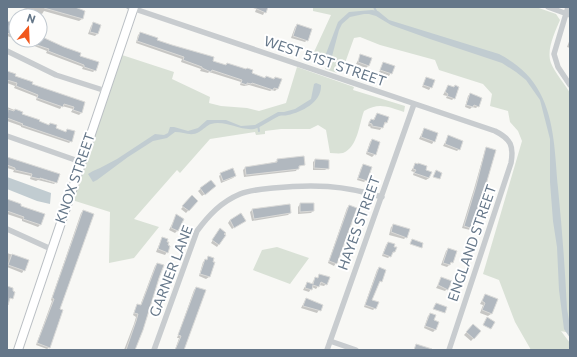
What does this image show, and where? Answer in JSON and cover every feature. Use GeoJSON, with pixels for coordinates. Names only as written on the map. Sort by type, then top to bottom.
{"type":"FeatureCollection","features":[{"type":"Feature","properties":{"kind":"street","name":"KNOX STREET"},"geometry":{"type":"LineString","coordinates":[[18,350],[51,249],[106,91],[132,7]]}},
{"type":"Feature","properties":{"kind":"street","name":"WEST 51ST STREET"},"geometry":{"type":"LineString","coordinates":[[132,7],[495,131],[505,136],[510,142]]}},
{"type":"Feature","properties":{"kind":"street"},"geometry":{"type":"LineString","coordinates":[[548,7],[568,14]]}},
{"type":"Feature","properties":{"kind":"street"},"geometry":{"type":"LineString","coordinates":[[568,7],[568,14],[554,54],[558,67],[570,85]]}},
{"type":"Feature","properties":{"kind":"street"},"geometry":{"type":"LineString","coordinates":[[7,50],[56,75],[106,91]]}},
{"type":"Feature","properties":{"kind":"street","name":"HAYES STREET"},"geometry":{"type":"LineString","coordinates":[[327,350],[414,104]]}},
{"type":"Feature","properties":{"kind":"street"},"geometry":{"type":"LineString","coordinates":[[7,136],[81,162]]}},
{"type":"Feature","properties":{"kind":"street","name":"ENGLAND STREET"},"geometry":{"type":"LineString","coordinates":[[449,350],[511,163],[513,153],[510,142]]}},
{"type":"Feature","properties":{"kind":"street","name":"GARNER LANE"},"geometry":{"type":"LineString","coordinates":[[154,350],[197,231],[217,208],[241,194],[256,190],[291,186],[333,186],[359,190],[382,197]]}},
{"type":"Feature","properties":{"kind":"street"},"geometry":{"type":"LineString","coordinates":[[7,229],[51,249]]}},
{"type":"Feature","properties":{"kind":"street"},"geometry":{"type":"LineString","coordinates":[[330,341],[356,350]]}},
{"type":"Feature","properties":{"kind":"shaded area"},"geometry":{"type":"Polygon","coordinates":[[[313,7],[536,7],[556,14],[560,20],[550,47],[550,58],[555,70],[570,93],[570,333],[561,331],[570,343],[570,350],[531,350],[515,322],[499,280],[483,274],[522,141],[518,131],[510,122],[508,111],[490,106],[492,94],[483,84],[439,70],[435,60],[380,45],[360,37],[354,38],[345,63],[341,62],[337,73],[325,69],[329,62],[333,59],[314,52],[331,15],[313,11],[313,7]]]}},
{"type":"Feature","properties":{"kind":"shaded area"},"geometry":{"type":"Polygon","coordinates":[[[372,10],[378,11],[389,20],[499,54],[511,61],[528,75],[540,93],[549,115],[554,139],[570,338],[564,329],[559,290],[557,247],[550,182],[550,139],[540,100],[526,80],[502,63],[391,25],[376,16],[369,14],[350,17],[342,24],[331,60],[329,61],[324,59],[338,22],[349,12],[372,10]]]}},
{"type":"Feature","properties":{"kind":"shaded area"},"geometry":{"type":"Polygon","coordinates":[[[122,55],[174,72],[172,79],[210,97],[209,103],[221,106],[247,108],[259,111],[286,103],[297,67],[354,87],[353,90],[405,106],[404,112],[384,106],[369,108],[364,111],[355,141],[348,150],[343,153],[330,153],[326,130],[318,125],[310,129],[281,129],[265,131],[265,134],[256,135],[255,132],[210,139],[180,173],[177,170],[134,219],[159,227],[134,258],[109,263],[110,212],[72,200],[122,55]]]}},
{"type":"Feature","properties":{"kind":"shaded area"},"geometry":{"type":"Polygon","coordinates":[[[316,83],[321,85],[315,101],[305,109],[293,114],[279,116],[254,129],[217,123],[193,134],[175,132],[167,138],[153,141],[93,182],[88,174],[117,159],[155,134],[164,135],[168,133],[170,127],[188,131],[198,128],[207,120],[226,120],[241,126],[255,125],[278,112],[295,109],[311,99],[314,84],[316,83]]]}},
{"type":"Feature","properties":{"kind":"shaded area"},"geometry":{"type":"Polygon","coordinates":[[[7,177],[51,193],[50,204],[37,201],[7,189],[7,177]]]}},
{"type":"Feature","properties":{"kind":"shaded area"},"geometry":{"type":"Polygon","coordinates":[[[277,247],[309,258],[290,284],[253,270],[262,250],[277,247]]]}},
{"type":"Feature","properties":{"kind":"building"},"geometry":{"type":"Polygon","coordinates":[[[75,7],[85,11],[83,19],[44,8],[75,7]]]}},
{"type":"Feature","properties":{"kind":"building"},"geometry":{"type":"Polygon","coordinates":[[[252,7],[268,7],[266,13],[252,7]]]}},
{"type":"Feature","properties":{"kind":"building"},"geometry":{"type":"Polygon","coordinates":[[[7,21],[8,33],[7,33],[7,21]]]}},
{"type":"Feature","properties":{"kind":"building"},"geometry":{"type":"Polygon","coordinates":[[[93,22],[101,25],[98,34],[90,32],[93,22]]]}},
{"type":"Feature","properties":{"kind":"building"},"geometry":{"type":"Polygon","coordinates":[[[297,24],[312,29],[308,41],[293,36],[297,24]]]}},
{"type":"Feature","properties":{"kind":"building"},"geometry":{"type":"Polygon","coordinates":[[[140,32],[158,38],[157,40],[214,57],[213,61],[226,65],[227,63],[246,69],[247,68],[253,70],[252,73],[265,78],[266,76],[274,79],[275,77],[282,79],[278,89],[274,88],[273,90],[252,83],[247,83],[247,85],[241,83],[242,80],[212,70],[211,72],[183,60],[184,57],[137,41],[140,32]]]}},
{"type":"Feature","properties":{"kind":"building"},"geometry":{"type":"Polygon","coordinates":[[[48,40],[81,53],[80,56],[99,62],[96,71],[48,51],[49,49],[46,48],[48,48],[48,40]]]}},
{"type":"Feature","properties":{"kind":"building"},"geometry":{"type":"Polygon","coordinates":[[[360,54],[372,58],[369,66],[358,62],[360,54]]]}},
{"type":"Feature","properties":{"kind":"building"},"geometry":{"type":"Polygon","coordinates":[[[383,62],[395,66],[392,74],[380,70],[383,62]]]}},
{"type":"Feature","properties":{"kind":"building"},"geometry":{"type":"Polygon","coordinates":[[[7,71],[16,74],[15,76],[33,82],[32,84],[85,102],[82,113],[73,110],[74,107],[64,104],[63,107],[37,98],[38,95],[16,86],[17,83],[7,80],[7,71]]]}},
{"type":"Feature","properties":{"kind":"building"},"geometry":{"type":"Polygon","coordinates":[[[426,77],[435,80],[432,88],[423,85],[426,77]]]}},
{"type":"Feature","properties":{"kind":"building"},"geometry":{"type":"Polygon","coordinates":[[[448,85],[454,87],[455,85],[459,87],[455,99],[447,96],[448,94],[445,92],[448,85]]]}},
{"type":"Feature","properties":{"kind":"building"},"geometry":{"type":"Polygon","coordinates":[[[470,93],[482,98],[479,107],[474,105],[473,107],[466,105],[470,93]]]}},
{"type":"Feature","properties":{"kind":"building"},"geometry":{"type":"Polygon","coordinates":[[[8,109],[14,111],[15,109],[23,112],[22,114],[40,120],[39,121],[49,125],[50,123],[57,125],[56,128],[66,132],[67,129],[75,131],[72,142],[22,125],[23,124],[7,118],[8,109]]]}},
{"type":"Feature","properties":{"kind":"building"},"geometry":{"type":"Polygon","coordinates":[[[377,113],[389,117],[383,128],[372,126],[372,124],[369,123],[371,119],[374,120],[377,113]]]}},
{"type":"Feature","properties":{"kind":"building"},"geometry":{"type":"Polygon","coordinates":[[[424,128],[438,133],[435,142],[421,137],[424,128]]]}},
{"type":"Feature","properties":{"kind":"building"},"geometry":{"type":"Polygon","coordinates":[[[448,135],[463,141],[460,150],[445,144],[448,135]]]}},
{"type":"Feature","properties":{"kind":"building"},"geometry":{"type":"Polygon","coordinates":[[[372,139],[380,142],[376,155],[367,152],[372,139]]]}},
{"type":"Feature","properties":{"kind":"building"},"geometry":{"type":"Polygon","coordinates":[[[486,147],[496,150],[473,229],[464,226],[486,147]]]}},
{"type":"Feature","properties":{"kind":"building"},"geometry":{"type":"Polygon","coordinates":[[[304,156],[305,165],[299,166],[299,169],[246,175],[245,167],[277,162],[277,159],[304,156]]]}},
{"type":"Feature","properties":{"kind":"building"},"geometry":{"type":"Polygon","coordinates":[[[7,157],[60,174],[57,183],[31,177],[32,174],[15,170],[15,168],[7,165],[7,157]]]}},
{"type":"Feature","properties":{"kind":"building"},"geometry":{"type":"Polygon","coordinates":[[[315,159],[329,160],[329,169],[314,168],[315,159]]]}},
{"type":"Feature","properties":{"kind":"building"},"geometry":{"type":"Polygon","coordinates":[[[415,163],[427,166],[426,170],[432,172],[429,178],[414,173],[416,170],[413,169],[415,163]]]}},
{"type":"Feature","properties":{"kind":"building"},"geometry":{"type":"Polygon","coordinates":[[[363,164],[372,167],[367,181],[358,178],[363,164]]]}},
{"type":"Feature","properties":{"kind":"building"},"geometry":{"type":"Polygon","coordinates":[[[233,168],[236,176],[223,181],[220,173],[233,168]]]}},
{"type":"Feature","properties":{"kind":"building"},"geometry":{"type":"Polygon","coordinates":[[[436,170],[442,173],[440,179],[433,177],[436,170]]]}},
{"type":"Feature","properties":{"kind":"building"},"geometry":{"type":"Polygon","coordinates":[[[211,180],[216,186],[205,195],[200,188],[211,180]]]}},
{"type":"Feature","properties":{"kind":"building"},"geometry":{"type":"Polygon","coordinates":[[[192,195],[198,201],[189,211],[182,206],[192,195]]]}},
{"type":"Feature","properties":{"kind":"building"},"geometry":{"type":"Polygon","coordinates":[[[7,199],[21,204],[21,206],[45,214],[41,225],[23,219],[24,217],[7,211],[7,199]]]}},
{"type":"Feature","properties":{"kind":"building"},"geometry":{"type":"Polygon","coordinates":[[[300,203],[314,203],[314,211],[300,212],[300,203]]]}},
{"type":"Feature","properties":{"kind":"building"},"geometry":{"type":"Polygon","coordinates":[[[290,204],[291,213],[254,219],[252,209],[290,204]]]}},
{"type":"Feature","properties":{"kind":"building"},"geometry":{"type":"Polygon","coordinates":[[[349,205],[357,208],[337,264],[329,261],[349,205]]]}},
{"type":"Feature","properties":{"kind":"building"},"geometry":{"type":"Polygon","coordinates":[[[83,210],[94,214],[60,309],[63,310],[50,348],[37,343],[54,299],[52,298],[83,210]]]}},
{"type":"Feature","properties":{"kind":"building"},"geometry":{"type":"Polygon","coordinates":[[[241,213],[246,221],[234,228],[230,220],[241,213]]]}},
{"type":"Feature","properties":{"kind":"building"},"geometry":{"type":"Polygon","coordinates":[[[176,214],[184,219],[178,231],[171,228],[176,214]]]}},
{"type":"Feature","properties":{"kind":"building"},"geometry":{"type":"Polygon","coordinates":[[[393,224],[410,229],[407,238],[391,232],[393,224]]]}},
{"type":"Feature","properties":{"kind":"building"},"geometry":{"type":"Polygon","coordinates":[[[220,228],[226,233],[224,234],[226,235],[219,245],[212,240],[220,228]]]}},
{"type":"Feature","properties":{"kind":"building"},"geometry":{"type":"Polygon","coordinates":[[[162,237],[168,239],[167,242],[169,242],[168,245],[170,246],[168,253],[158,249],[162,237]]]}},
{"type":"Feature","properties":{"kind":"building"},"geometry":{"type":"Polygon","coordinates":[[[412,239],[423,243],[422,248],[410,244],[412,239]]]}},
{"type":"Feature","properties":{"kind":"building"},"geometry":{"type":"Polygon","coordinates":[[[388,242],[395,244],[394,247],[397,247],[391,257],[383,254],[388,242]]]}},
{"type":"Feature","properties":{"kind":"building"},"geometry":{"type":"Polygon","coordinates":[[[448,248],[457,251],[453,263],[451,262],[450,265],[443,263],[448,248]]]}},
{"type":"Feature","properties":{"kind":"building"},"geometry":{"type":"Polygon","coordinates":[[[12,254],[29,260],[25,271],[8,265],[12,254]]]}},
{"type":"Feature","properties":{"kind":"building"},"geometry":{"type":"Polygon","coordinates":[[[208,256],[214,258],[213,262],[215,262],[210,277],[200,274],[205,259],[207,260],[208,256]]]}},
{"type":"Feature","properties":{"kind":"building"},"geometry":{"type":"Polygon","coordinates":[[[157,263],[164,265],[143,330],[135,350],[126,350],[138,314],[134,313],[137,304],[141,305],[157,263]]]}},
{"type":"Feature","properties":{"kind":"building"},"geometry":{"type":"Polygon","coordinates":[[[379,267],[386,270],[382,282],[380,281],[372,300],[379,302],[376,309],[365,305],[379,267]]]}},
{"type":"Feature","properties":{"kind":"building"},"geometry":{"type":"Polygon","coordinates":[[[319,274],[330,277],[327,285],[321,282],[319,287],[313,285],[312,290],[305,288],[307,282],[313,284],[315,277],[318,278],[319,274]]]}},
{"type":"Feature","properties":{"kind":"building"},"geometry":{"type":"Polygon","coordinates":[[[441,277],[452,281],[448,290],[438,285],[441,277]]]}},
{"type":"Feature","properties":{"kind":"building"},"geometry":{"type":"Polygon","coordinates":[[[7,286],[13,288],[13,291],[15,292],[13,299],[10,298],[8,305],[7,286]]]}},
{"type":"Feature","properties":{"kind":"building"},"geometry":{"type":"Polygon","coordinates":[[[196,287],[206,290],[184,350],[175,350],[181,336],[178,335],[196,287]]]}},
{"type":"Feature","properties":{"kind":"building"},"geometry":{"type":"Polygon","coordinates":[[[485,294],[498,299],[492,314],[482,310],[485,303],[482,301],[485,294]]]}},
{"type":"Feature","properties":{"kind":"building"},"geometry":{"type":"Polygon","coordinates":[[[306,298],[323,305],[321,311],[303,306],[306,298]]]}},
{"type":"Feature","properties":{"kind":"building"},"geometry":{"type":"Polygon","coordinates":[[[436,303],[447,307],[445,313],[433,309],[436,303]]]}},
{"type":"Feature","properties":{"kind":"building"},"geometry":{"type":"Polygon","coordinates":[[[430,313],[436,315],[434,320],[439,322],[436,330],[425,326],[430,313]]]}},
{"type":"Feature","properties":{"kind":"building"},"geometry":{"type":"Polygon","coordinates":[[[487,317],[495,322],[491,329],[483,325],[487,317]]]}},
{"type":"Feature","properties":{"kind":"building"},"geometry":{"type":"Polygon","coordinates":[[[473,324],[481,331],[474,339],[466,332],[473,324]]]}},
{"type":"Feature","properties":{"kind":"building"},"geometry":{"type":"Polygon","coordinates":[[[416,344],[432,349],[414,350],[416,344]]]}},
{"type":"Feature","properties":{"kind":"waterway"},"geometry":{"type":"LineString","coordinates":[[374,7],[377,13]]}},
{"type":"Feature","properties":{"kind":"waterway"},"geometry":{"type":"LineString","coordinates":[[258,125],[259,131]]}}]}
